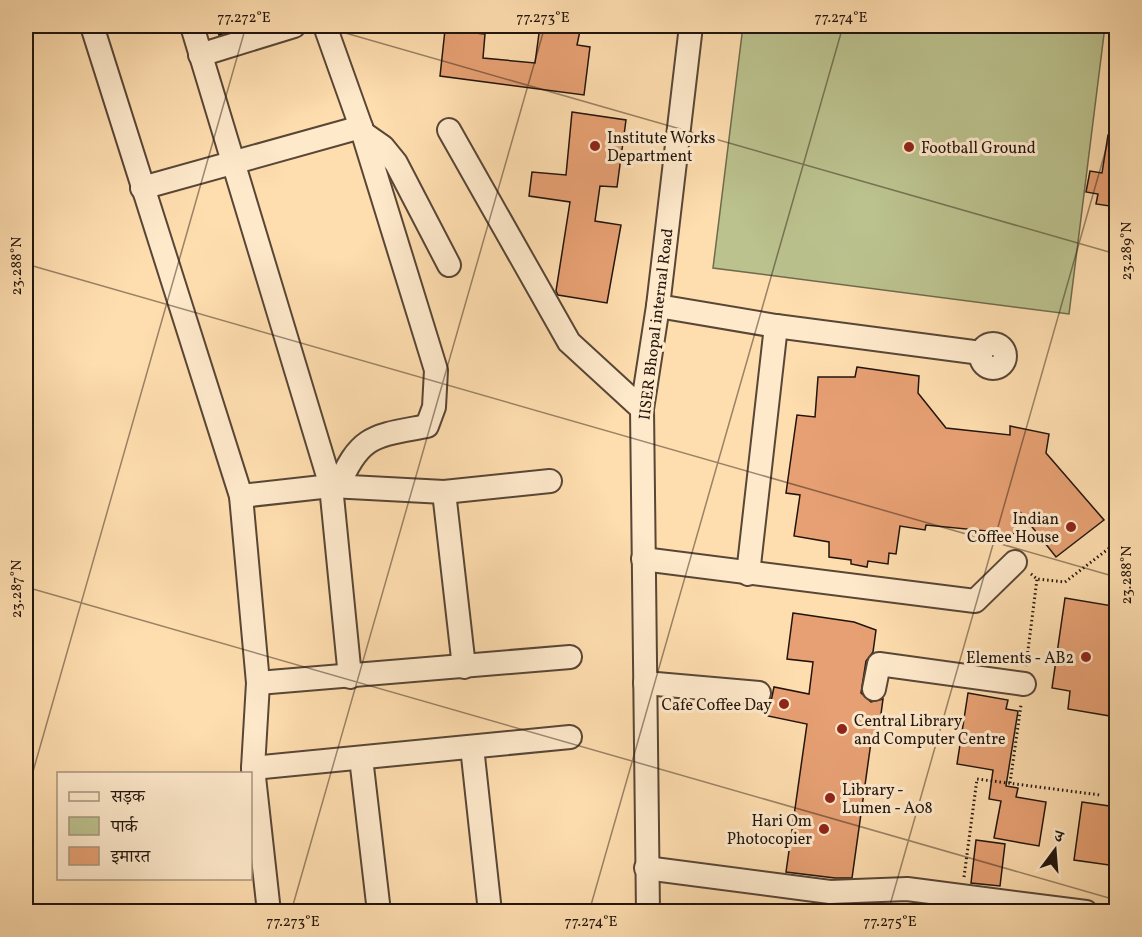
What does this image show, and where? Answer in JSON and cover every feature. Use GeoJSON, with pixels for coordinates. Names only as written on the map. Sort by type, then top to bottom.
{"type":"FeatureCollection","features":[{"type":"Feature","properties":{"kind":"street"},"geometry":{"type":"LineString","coordinates":[[92,26],[241,496],[258,683],[253,768],[269,912]]}},
{"type":"Feature","properties":{"kind":"street"},"geometry":{"type":"LineString","coordinates":[[192,26],[232,162],[335,487],[350,677]]}},
{"type":"Feature","properties":{"kind":"street"},"geometry":{"type":"LineString","coordinates":[[200,55],[294,26]]}},
{"type":"Feature","properties":{"kind":"street"},"geometry":{"type":"LineString","coordinates":[[325,26],[362,130],[436,370],[437,389],[427,426],[381,435],[368,441],[350,460],[335,487]]}},
{"type":"Feature","properties":{"kind":"street","name":"IISER Bhopal internal Road"},"geometry":{"type":"LineString","coordinates":[[648,912],[642,409],[658,306],[691,26]]}},
{"type":"Feature","properties":{"kind":"street"},"geometry":{"type":"LineString","coordinates":[[142,188],[232,162],[362,130]]}},
{"type":"Feature","properties":{"kind":"street"},"geometry":{"type":"LineString","coordinates":[[362,130],[383,147],[396,163],[449,265]]}},
{"type":"Feature","properties":{"kind":"street"},"geometry":{"type":"LineString","coordinates":[[449,130],[569,342],[642,409]]}},
{"type":"Feature","properties":{"kind":"street"},"geometry":{"type":"LineString","coordinates":[[658,306],[776,326],[981,353]]}},
{"type":"Feature","properties":{"kind":"street"},"geometry":{"type":"LineString","coordinates":[[748,574],[776,326]]}},
{"type":"Feature","properties":{"kind":"street"},"geometry":{"type":"LineString","coordinates":[[241,496],[335,487],[444,492],[549,481]]}},
{"type":"Feature","properties":{"kind":"street"},"geometry":{"type":"LineString","coordinates":[[444,492],[464,666]]}},
{"type":"Feature","properties":{"kind":"street"},"geometry":{"type":"LineString","coordinates":[[643,559],[975,601],[1016,562]]}},
{"type":"Feature","properties":{"kind":"street"},"geometry":{"type":"LineString","coordinates":[[258,683],[570,657]]}},
{"type":"Feature","properties":{"kind":"street"},"geometry":{"type":"LineString","coordinates":[[874,689],[879,664],[1024,684]]}},
{"type":"Feature","properties":{"kind":"street"},"geometry":{"type":"LineString","coordinates":[[645,683],[759,693]]}},
{"type":"Feature","properties":{"kind":"street"},"geometry":{"type":"LineString","coordinates":[[253,768],[570,737]]}},
{"type":"Feature","properties":{"kind":"street"},"geometry":{"type":"LineString","coordinates":[[472,747],[490,912]]}},
{"type":"Feature","properties":{"kind":"street"},"geometry":{"type":"LineString","coordinates":[[360,758],[379,912]]}},
{"type":"Feature","properties":{"kind":"street"},"geometry":{"type":"LineString","coordinates":[[646,868],[830,892],[907,889],[1086,912]]}},
{"type":"Feature","properties":{"kind":"path"},"geometry":{"type":"LineString","coordinates":[[1037,579],[1065,582],[1116,543]]}},
{"type":"Feature","properties":{"kind":"path"},"geometry":{"type":"LineString","coordinates":[[962,895],[978,779],[1100,795]]}},
{"type":"Feature","properties":{"kind":"green space","name":"Football Ground"},"geometry":{"type":"Polygon","coordinates":[[[743,26],[1105,26],[1069,314],[713,268],[743,26]]]}},
{"type":"Feature","properties":{"kind":"building"},"geometry":{"type":"Polygon","coordinates":[[[216,26],[250,26],[219,35],[216,26]]]}},
{"type":"Feature","properties":{"kind":"building"},"geometry":{"type":"Polygon","coordinates":[[[540,26],[581,26],[577,45],[590,47],[584,95],[440,76],[445,30],[485,34],[483,58],[535,63],[540,26]]]}},
{"type":"Feature","properties":{"kind":"building"},"geometry":{"type":"Polygon","coordinates":[[[572,112],[626,120],[617,187],[600,186],[595,221],[621,225],[607,303],[558,295],[556,291],[570,202],[529,196],[532,172],[566,175],[572,112]]]}},
{"type":"Feature","properties":{"kind":"building"},"geometry":{"type":"Polygon","coordinates":[[[1108,135],[1116,136],[1116,207],[1096,204],[1098,194],[1086,192],[1090,171],[1102,173],[1108,135]]]}},
{"type":"Feature","properties":{"kind":"building"},"geometry":{"type":"Polygon","coordinates":[[[857,367],[919,376],[918,393],[946,428],[1010,435],[1010,426],[1049,434],[1046,453],[1104,520],[1056,557],[1021,513],[1017,534],[926,525],[925,530],[900,526],[896,554],[889,553],[888,564],[868,561],[867,567],[851,564],[851,560],[829,557],[829,542],[794,536],[800,495],[786,493],[797,415],[815,417],[818,377],[855,377],[857,367]]]}},
{"type":"Feature","properties":{"kind":"building","name":"Elements - AB2"},"geometry":{"type":"Polygon","coordinates":[[[1065,598],[1113,606],[1110,624],[1116,625],[1116,717],[1068,709],[1070,691],[1052,688],[1065,598]]]}},
{"type":"Feature","properties":{"kind":"building","name":"Library - Lumen - A08"},"geometry":{"type":"Polygon","coordinates":[[[793,613],[854,622],[876,630],[873,652],[866,661],[861,693],[871,702],[883,699],[878,736],[872,735],[852,878],[786,872],[807,724],[768,716],[774,687],[809,694],[813,662],[787,659],[793,613]]]}},
{"type":"Feature","properties":{"kind":"building"},"geometry":{"type":"Polygon","coordinates":[[[968,693],[1008,700],[1006,709],[1018,711],[1006,786],[1018,788],[1016,797],[1046,802],[1039,846],[994,838],[1001,801],[989,799],[993,770],[957,764],[968,693]]]}},
{"type":"Feature","properties":{"kind":"building"},"geometry":{"type":"Polygon","coordinates":[[[1082,802],[1116,807],[1116,866],[1074,860],[1082,802]]]}},
{"type":"Feature","properties":{"kind":"building"},"geometry":{"type":"Polygon","coordinates":[[[976,840],[1005,844],[1000,886],[971,883],[976,840]]]}},
{"type":"Feature","properties":{"kind":"place","name":"Institute Works Department"},"geometry":{"type":"Point","coordinates":[595,146]}},
{"type":"Feature","properties":{"kind":"place","name":"Football Ground"},"geometry":{"type":"Point","coordinates":[909,147]}},
{"type":"Feature","properties":{"kind":"place","name":"Indian Coffee House"},"geometry":{"type":"Point","coordinates":[1071,527]}},
{"type":"Feature","properties":{"kind":"place","name":"Elements - AB2"},"geometry":{"type":"Point","coordinates":[1086,657]}},
{"type":"Feature","properties":{"kind":"place","name":"Cafe Coffee Day"},"geometry":{"type":"Point","coordinates":[784,704]}},
{"type":"Feature","properties":{"kind":"place","name":"Central Library and Computer Centre"},"geometry":{"type":"Point","coordinates":[842,729]}},
{"type":"Feature","properties":{"kind":"place","name":"Library - Lumen - A08"},"geometry":{"type":"Point","coordinates":[830,798]}},
{"type":"Feature","properties":{"kind":"place","name":"Hari Om Photocopier"},"geometry":{"type":"Point","coordinates":[824,829]}}]}
